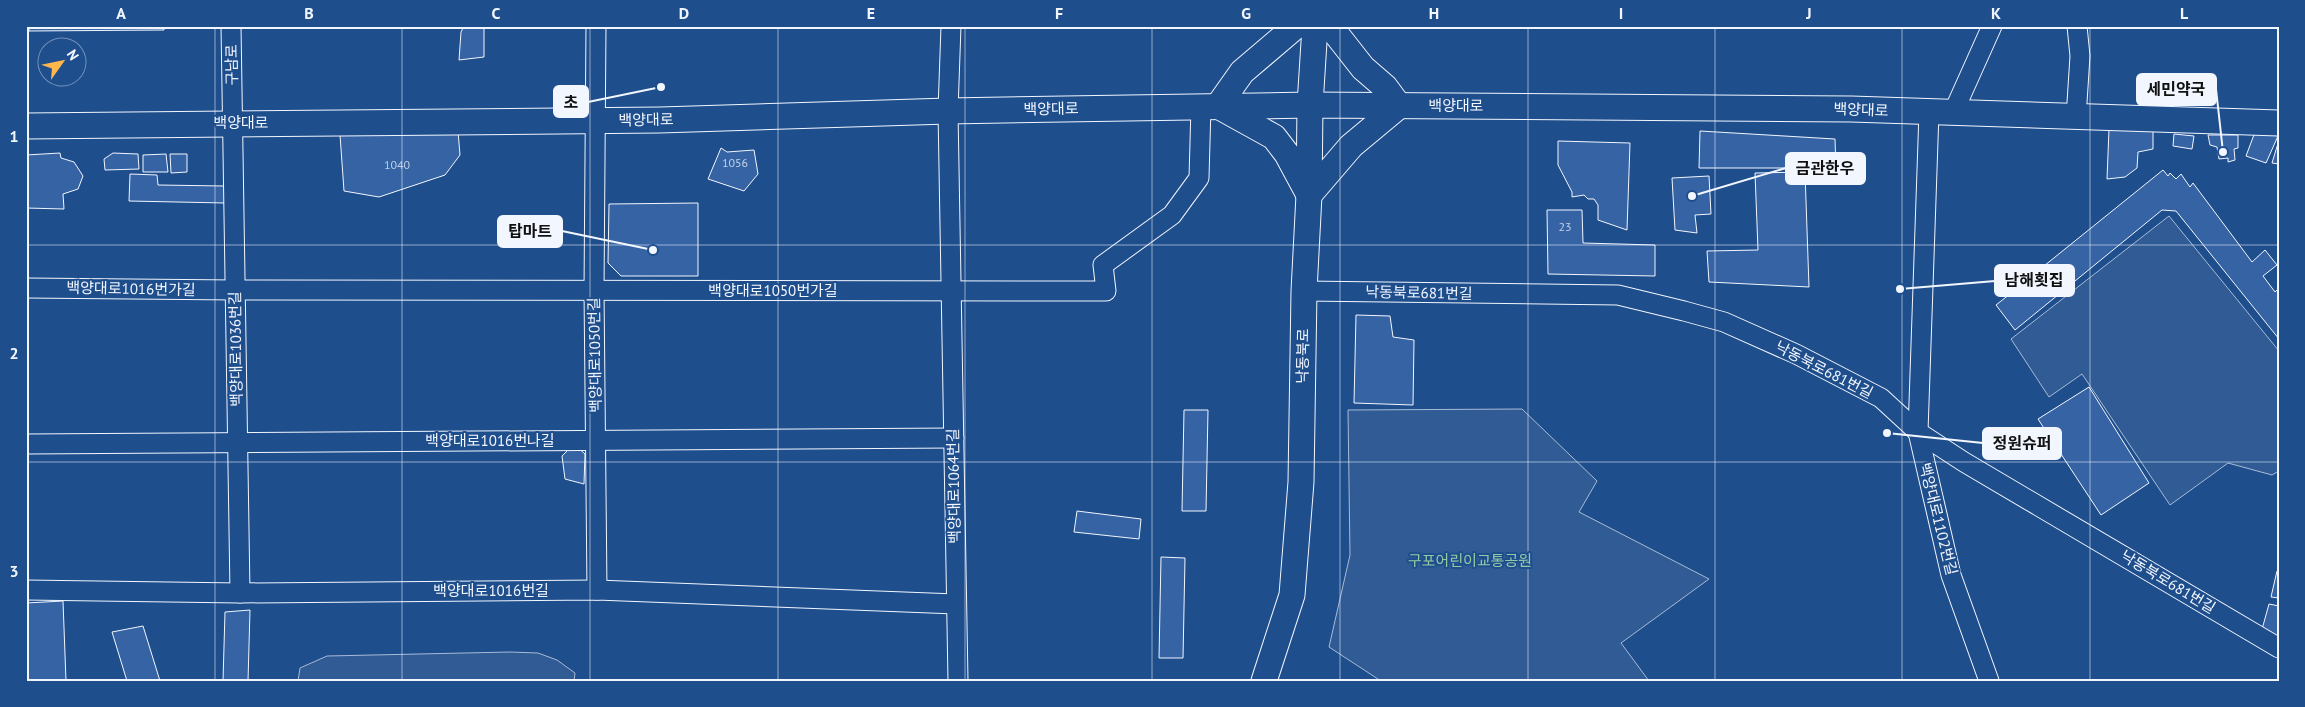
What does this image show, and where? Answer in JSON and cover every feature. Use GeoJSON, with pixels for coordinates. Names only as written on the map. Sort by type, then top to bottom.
{"type":"FeatureCollection","features":[{"type":"Feature","properties":{"kind":"main road"},"geometry":{"type":"LineString","coordinates":[[1296,26],[1242,72],[1209,106],[1274,138],[1287,154],[1309,195],[1351,146],[1399,106],[1385,87],[1362,68],[1330,26]]}},
{"type":"Feature","properties":{"kind":"main road","name":"낙동북로"},"geometry":{"type":"LineString","coordinates":[[1264,681],[1292,595],[1302,482],[1304,291],[1309,195],[1310,105],[1315,26]]}},
{"type":"Feature","properties":{"kind":"main road","name":"백양대로"},"geometry":{"type":"LineString","coordinates":[[26,126],[233,114],[595,121],[948,111],[1310,105],[1679,107],[1941,112],[2076,118],[2279,123]]}},
{"type":"Feature","properties":{"kind":"street","name":"구남로"},"geometry":{"type":"LineString","coordinates":[[231,26],[233,114]]}},
{"type":"Feature","properties":{"kind":"street","name":"백양대로1050번길"},"geometry":{"type":"LineString","coordinates":[[596,26],[594,291],[597,590]]}},
{"type":"Feature","properties":{"kind":"street","name":"백양대로1064번길"},"geometry":{"type":"LineString","coordinates":[[951,26],[948,111],[958,681]]}},
{"type":"Feature","properties":{"kind":"street"},"geometry":{"type":"LineString","coordinates":[[1941,112],[1992,26]]}},
{"type":"Feature","properties":{"kind":"street"},"geometry":{"type":"LineString","coordinates":[[2076,118],[2080,56],[2077,26]]}},
{"type":"Feature","properties":{"kind":"street"},"geometry":{"type":"LineString","coordinates":[[951,291],[1106,291],[1103,265],[1172,215],[1199,178],[1209,106]]}},
{"type":"Feature","properties":{"kind":"street","name":"백양대로1102번길"},"geometry":{"type":"LineString","coordinates":[[1941,112],[1918,432],[1951,574],[1989,681]]}},
{"type":"Feature","properties":{"kind":"street","name":"백양대로1036번길"},"geometry":{"type":"LineString","coordinates":[[233,114],[240,593]]}},
{"type":"Feature","properties":{"kind":"street","name":"백양대로1016번가길"},"geometry":{"type":"LineString","coordinates":[[26,288],[594,291]]}},
{"type":"Feature","properties":{"kind":"street","name":"백양대로1050번가길"},"geometry":{"type":"LineString","coordinates":[[594,291],[951,291]]}},
{"type":"Feature","properties":{"kind":"street","name":"낙동북로681번길"},"geometry":{"type":"LineString","coordinates":[[1304,291],[1618,295],[1724,322],[1796,354],[1881,398],[1918,432],[2279,648]]}},
{"type":"Feature","properties":{"kind":"street","name":"백양대로1016번나길"},"geometry":{"type":"LineString","coordinates":[[26,444],[954,438]]}},
{"type":"Feature","properties":{"kind":"street","name":"백양대로1016번길"},"geometry":{"type":"LineString","coordinates":[[26,590],[240,593],[597,590],[956,604]]}},
{"type":"Feature","properties":{"kind":"shaded area"},"geometry":{"type":"Polygon","coordinates":[[[2169,216],[2279,351],[2279,471],[2272,475],[2228,463],[2170,505],[2082,374],[2049,397],[2011,339],[2169,216]]]}},
{"type":"Feature","properties":{"kind":"shaded area","name":"구포어린이교통공원"},"geometry":{"type":"Polygon","coordinates":[[[1522,409],[1597,481],[1579,512],[1709,579],[1621,643],[1649,681],[1381,681],[1329,647],[1350,555],[1348,410],[1522,409]]]}},
{"type":"Feature","properties":{"kind":"shaded area"},"geometry":{"type":"Polygon","coordinates":[[[538,653],[557,660],[575,673],[574,681],[298,681],[300,668],[327,656],[538,653]]]}},
{"type":"Feature","properties":{"kind":"building"},"geometry":{"type":"Polygon","coordinates":[[[29,26],[164,26],[164,30],[29,31],[29,26]]]}},
{"type":"Feature","properties":{"kind":"building"},"geometry":{"type":"Polygon","coordinates":[[[464,26],[484,26],[484,57],[459,60],[461,32],[464,26]]]}},
{"type":"Feature","properties":{"kind":"building"},"geometry":{"type":"Polygon","coordinates":[[[2109,129],[2153,131],[2153,149],[2138,152],[2137,168],[2125,177],[2107,179],[2109,129]]]}},
{"type":"Feature","properties":{"kind":"building"},"geometry":{"type":"Polygon","coordinates":[[[458,131],[460,155],[445,175],[379,197],[344,191],[340,135],[458,131]]]}},
{"type":"Feature","properties":{"kind":"building"},"geometry":{"type":"Polygon","coordinates":[[[1700,131],[1835,139],[1836,168],[1699,168],[1700,131]]]}},
{"type":"Feature","properties":{"kind":"building"},"geometry":{"type":"Polygon","coordinates":[[[2255,132],[2278,136],[2266,163],[2246,156],[2255,132]]]}},
{"type":"Feature","properties":{"kind":"building"},"geometry":{"type":"Polygon","coordinates":[[[2174,134],[2194,136],[2192,149],[2173,146],[2174,134]]]}},
{"type":"Feature","properties":{"kind":"building"},"geometry":{"type":"Polygon","coordinates":[[[2208,135],[2238,135],[2238,148],[2234,149],[2235,160],[2228,162],[2228,158],[2219,159],[2217,147],[2210,145],[2208,135]]]}},
{"type":"Feature","properties":{"kind":"building"},"geometry":{"type":"Polygon","coordinates":[[[2279,140],[2279,164],[2272,163],[2279,140]]]}},
{"type":"Feature","properties":{"kind":"building"},"geometry":{"type":"Polygon","coordinates":[[[1558,141],[1630,143],[1627,230],[1598,220],[1598,205],[1594,199],[1588,199],[1584,195],[1572,197],[1572,192],[1558,165],[1558,141]]]}},
{"type":"Feature","properties":{"kind":"building"},"geometry":{"type":"Polygon","coordinates":[[[721,148],[727,152],[754,150],[758,174],[744,191],[708,179],[721,148]]]}},
{"type":"Feature","properties":{"kind":"building"},"geometry":{"type":"Polygon","coordinates":[[[60,153],[61,158],[74,162],[83,176],[78,189],[63,194],[64,209],[26,208],[26,155],[60,153]]]}},
{"type":"Feature","properties":{"kind":"building"},"geometry":{"type":"Polygon","coordinates":[[[113,153],[138,154],[139,169],[105,170],[104,159],[113,153]]]}},
{"type":"Feature","properties":{"kind":"building"},"geometry":{"type":"Polygon","coordinates":[[[166,154],[168,172],[143,172],[143,155],[166,154]]]}},
{"type":"Feature","properties":{"kind":"building"},"geometry":{"type":"Polygon","coordinates":[[[170,154],[187,154],[187,172],[171,173],[170,154]]]}},
{"type":"Feature","properties":{"kind":"building"},"geometry":{"type":"Polygon","coordinates":[[[2163,170],[2168,176],[2170,173],[2176,179],[2181,174],[2190,187],[2193,183],[2252,262],[2265,250],[2277,265],[2263,276],[2275,292],[2279,288],[2279,339],[2176,211],[2162,210],[2015,330],[1996,305],[2025,282],[2022,277],[2031,271],[2034,274],[2163,170]]]}},
{"type":"Feature","properties":{"kind":"building"},"geometry":{"type":"Polygon","coordinates":[[[1805,172],[1809,287],[1709,282],[1707,251],[1758,250],[1755,173],[1805,172]]]}},
{"type":"Feature","properties":{"kind":"building"},"geometry":{"type":"Polygon","coordinates":[[[130,174],[157,175],[158,185],[224,186],[225,203],[129,201],[130,174]]]}},
{"type":"Feature","properties":{"kind":"building"},"geometry":{"type":"Polygon","coordinates":[[[1709,176],[1711,214],[1695,215],[1697,233],[1675,230],[1672,178],[1709,176]]]}},
{"type":"Feature","properties":{"kind":"building"},"geometry":{"type":"Polygon","coordinates":[[[698,203],[698,276],[621,276],[608,263],[609,204],[698,203]]]}},
{"type":"Feature","properties":{"kind":"building"},"geometry":{"type":"Polygon","coordinates":[[[1547,210],[1582,210],[1583,243],[1655,245],[1655,276],[1548,274],[1547,210]]]}},
{"type":"Feature","properties":{"kind":"building"},"geometry":{"type":"Polygon","coordinates":[[[1356,315],[1390,316],[1393,337],[1414,340],[1413,405],[1354,403],[1356,315]]]}},
{"type":"Feature","properties":{"kind":"building"},"geometry":{"type":"Polygon","coordinates":[[[2089,387],[2149,483],[2101,515],[2038,419],[2089,387]]]}},
{"type":"Feature","properties":{"kind":"building"},"geometry":{"type":"Polygon","coordinates":[[[1184,410],[1208,410],[1206,511],[1182,511],[1184,410]]]}},
{"type":"Feature","properties":{"kind":"building"},"geometry":{"type":"Polygon","coordinates":[[[574,444],[585,454],[584,484],[565,479],[562,456],[574,444]]]}},
{"type":"Feature","properties":{"kind":"building"},"geometry":{"type":"Polygon","coordinates":[[[1077,511],[1141,519],[1139,539],[1074,532],[1077,511]]]}},
{"type":"Feature","properties":{"kind":"building"},"geometry":{"type":"Polygon","coordinates":[[[1161,557],[1185,558],[1183,658],[1159,658],[1161,557]]]}},
{"type":"Feature","properties":{"kind":"building"},"geometry":{"type":"Polygon","coordinates":[[[2277,571],[2279,571],[2279,598],[2271,597],[2277,571]]]}},
{"type":"Feature","properties":{"kind":"building"},"geometry":{"type":"Polygon","coordinates":[[[63,601],[66,681],[26,681],[26,603],[63,601]]]}},
{"type":"Feature","properties":{"kind":"building"},"geometry":{"type":"Polygon","coordinates":[[[2269,604],[2279,606],[2279,641],[2261,633],[2269,604]]]}},
{"type":"Feature","properties":{"kind":"building"},"geometry":{"type":"Polygon","coordinates":[[[250,610],[248,681],[223,681],[225,612],[250,610]]]}},
{"type":"Feature","properties":{"kind":"building"},"geometry":{"type":"Polygon","coordinates":[[[143,626],[160,681],[127,681],[112,632],[143,626]]]}},
{"type":"Feature","properties":{"kind":"place","name":"초"},"geometry":{"type":"Point","coordinates":[661,87]}},
{"type":"Feature","properties":{"kind":"place","name":"세민약국"},"geometry":{"type":"Point","coordinates":[2223,152]}},
{"type":"Feature","properties":{"kind":"place","name":"금관한우"},"geometry":{"type":"Point","coordinates":[1692,196]}},
{"type":"Feature","properties":{"kind":"place","name":"탑마트"},"geometry":{"type":"Point","coordinates":[653,250]}},
{"type":"Feature","properties":{"kind":"place","name":"남해횟집"},"geometry":{"type":"Point","coordinates":[1900,289]}},
{"type":"Feature","properties":{"kind":"place","name":"정원슈퍼"},"geometry":{"type":"Point","coordinates":[1887,433]}}]}
